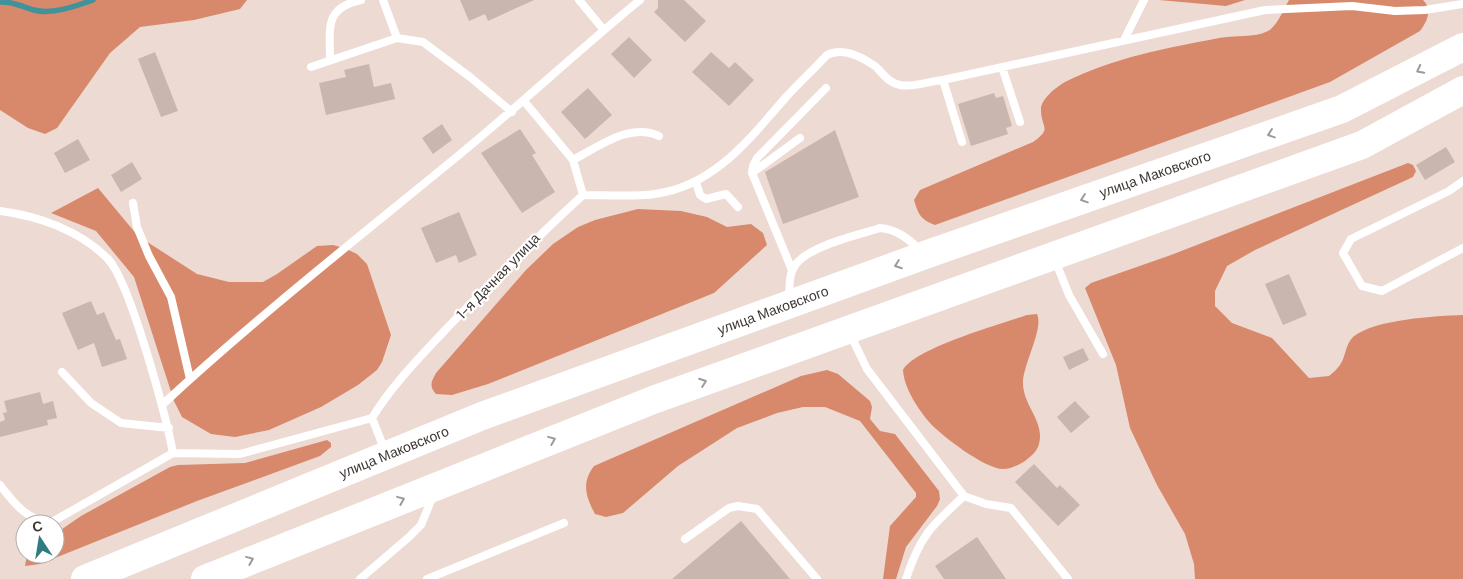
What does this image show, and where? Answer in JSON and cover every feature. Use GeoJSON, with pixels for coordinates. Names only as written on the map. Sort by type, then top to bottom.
{"type":"FeatureCollection","features":[{"type":"Feature","properties":{"kind":"highway","name":"улица Маковского"},"geometry":{"type":"LineString","coordinates":[[85,579],[482,416],[925,255],[1342,110],[1463,48]]}},
{"type":"Feature","properties":{"kind":"highway"},"geometry":{"type":"LineString","coordinates":[[205,579],[653,400],[1362,145],[1463,90]]}},
{"type":"Feature","properties":{"kind":"lane"},"geometry":{"type":"LineString","coordinates":[[330,60],[330,29],[335,10],[346,3],[361,0]]}},
{"type":"Feature","properties":{"kind":"lane"},"geometry":{"type":"LineString","coordinates":[[383,0],[397,38]]}},
{"type":"Feature","properties":{"kind":"lane"},"geometry":{"type":"LineString","coordinates":[[579,0],[603,29]]}},
{"type":"Feature","properties":{"kind":"lane"},"geometry":{"type":"LineString","coordinates":[[162,405],[272,307],[512,112],[603,29],[640,0]]}},
{"type":"Feature","properties":{"kind":"lane"},"geometry":{"type":"LineString","coordinates":[[1124,40],[1144,0]]}},
{"type":"Feature","properties":{"kind":"lane"},"geometry":{"type":"LineString","coordinates":[[524,101],[573,160],[582,196],[657,194],[696,182],[710,174],[757,132],[794,89],[834,51],[846,52],[875,66],[888,80],[900,86],[943,80],[1266,10],[1352,6],[1395,11],[1425,10],[1460,3]]}},
{"type":"Feature","properties":{"kind":"lane"},"geometry":{"type":"LineString","coordinates":[[310,67],[397,38],[423,42],[470,76],[512,112]]}},
{"type":"Feature","properties":{"kind":"lane"},"geometry":{"type":"LineString","coordinates":[[1002,67],[1020,122]]}},
{"type":"Feature","properties":{"kind":"lane"},"geometry":{"type":"LineString","coordinates":[[943,80],[962,142]]}},
{"type":"Feature","properties":{"kind":"lane"},"geometry":{"type":"LineString","coordinates":[[789,304],[792,270],[752,173],[753,166],[757,158],[826,88]]}},
{"type":"Feature","properties":{"kind":"lane"},"geometry":{"type":"LineString","coordinates":[[573,160],[618,136],[632,132],[659,136]]}},
{"type":"Feature","properties":{"kind":"lane"},"geometry":{"type":"LineString","coordinates":[[752,173],[800,138]]}},
{"type":"Feature","properties":{"kind":"lane"},"geometry":{"type":"LineString","coordinates":[[1463,181],[1449,191],[1350,239],[1343,253],[1362,286],[1382,291],[1463,248]]}},
{"type":"Feature","properties":{"kind":"lane"},"geometry":{"type":"LineString","coordinates":[[696,182],[700,196],[706,200],[726,194],[738,207]]}},
{"type":"Feature","properties":{"kind":"lane","name":"1-я Дачная улица"},"geometry":{"type":"LineString","coordinates":[[372,418],[388,394],[510,262],[582,196]]}},
{"type":"Feature","properties":{"kind":"lane"},"geometry":{"type":"LineString","coordinates":[[133,203],[137,227],[157,275],[171,297],[190,379]]}},
{"type":"Feature","properties":{"kind":"lane"},"geometry":{"type":"LineString","coordinates":[[0,211],[49,222],[91,245],[108,258],[122,280],[169,428],[173,452]]}},
{"type":"Feature","properties":{"kind":"lane"},"geometry":{"type":"LineString","coordinates":[[792,270],[802,257],[812,251],[880,228],[889,229],[910,241],[925,255]]}},
{"type":"Feature","properties":{"kind":"lane"},"geometry":{"type":"LineString","coordinates":[[1054,256],[1069,294],[1103,354]]}},
{"type":"Feature","properties":{"kind":"lane"},"geometry":{"type":"LineString","coordinates":[[848,330],[872,376],[964,496],[986,504],[1011,508],[1068,579]]}},
{"type":"Feature","properties":{"kind":"lane"},"geometry":{"type":"LineString","coordinates":[[62,372],[91,402],[121,423],[169,428]]}},
{"type":"Feature","properties":{"kind":"lane"},"geometry":{"type":"LineString","coordinates":[[0,486],[27,514],[41,522],[52,522],[173,452],[240,454],[372,418],[386,455]]}},
{"type":"Feature","properties":{"kind":"lane"},"geometry":{"type":"LineString","coordinates":[[360,579],[409,538],[421,525],[437,485]]}},
{"type":"Feature","properties":{"kind":"lane"},"geometry":{"type":"LineString","coordinates":[[906,579],[916,551],[931,526],[964,496]]}},
{"type":"Feature","properties":{"kind":"lane"},"geometry":{"type":"LineString","coordinates":[[685,539],[729,508],[738,506],[757,509],[817,579]]}},
{"type":"Feature","properties":{"kind":"lane"},"geometry":{"type":"LineString","coordinates":[[427,579],[564,523]]}},
{"type":"Feature","properties":{"kind":"shaded area"},"geometry":{"type":"Polygon","coordinates":[[[0,0],[247,0],[240,9],[194,20],[140,27],[110,53],[57,128],[45,134],[28,128],[0,110],[0,0]]]}},
{"type":"Feature","properties":{"kind":"shaded area"},"geometry":{"type":"Polygon","coordinates":[[[1159,0],[1245,0],[1226,6],[1159,0]]]}},
{"type":"Feature","properties":{"kind":"shaded area"},"geometry":{"type":"Polygon","coordinates":[[[1289,0],[1423,0],[1428,7],[1428,16],[1420,31],[1330,82],[935,225],[923,219],[919,213],[914,200],[920,190],[1033,142],[1043,134],[1041,106],[1053,90],[1065,82],[1102,66],[1140,55],[1219,38],[1250,36],[1263,33],[1275,25],[1289,0]]]}},
{"type":"Feature","properties":{"kind":"shaded area"},"geometry":{"type":"Polygon","coordinates":[[[1408,163],[1413,165],[1416,171],[1413,177],[1255,250],[1227,266],[1215,291],[1215,306],[1232,323],[1272,338],[1309,378],[1332,374],[1342,362],[1350,340],[1363,331],[1390,322],[1463,315],[1463,579],[1195,579],[1194,564],[1185,534],[1157,485],[1130,428],[1116,365],[1085,288],[1091,283],[1171,255],[1408,163]]]}},
{"type":"Feature","properties":{"kind":"shaded area"},"geometry":{"type":"Polygon","coordinates":[[[98,188],[138,236],[197,274],[229,282],[263,282],[317,246],[333,245],[357,254],[367,264],[391,335],[382,362],[377,370],[358,385],[321,407],[269,430],[235,437],[211,434],[182,417],[174,401],[134,277],[96,231],[51,213],[98,188]]]}},
{"type":"Feature","properties":{"kind":"shaded area"},"geometry":{"type":"Polygon","coordinates":[[[638,209],[681,211],[707,217],[727,227],[751,224],[763,233],[767,245],[714,293],[488,384],[452,395],[436,394],[432,389],[432,384],[436,373],[526,270],[553,244],[578,227],[595,220],[638,209]]]}},
{"type":"Feature","properties":{"kind":"shaded area"},"geometry":{"type":"Polygon","coordinates":[[[1037,314],[1038,328],[1026,366],[1023,383],[1026,399],[1039,428],[1039,444],[1034,454],[1020,464],[1006,469],[995,468],[964,451],[930,423],[912,398],[903,370],[924,353],[941,345],[998,324],[1027,315],[1037,314]]]}},
{"type":"Feature","properties":{"kind":"shaded area"},"geometry":{"type":"Polygon","coordinates":[[[827,370],[838,374],[870,401],[872,407],[870,419],[880,431],[895,434],[939,491],[940,499],[937,506],[906,547],[896,579],[883,579],[890,526],[916,497],[916,493],[860,421],[825,407],[803,407],[777,413],[737,428],[678,466],[623,513],[606,517],[595,514],[586,490],[587,478],[594,466],[801,376],[827,370]]]}},
{"type":"Feature","properties":{"kind":"shaded area"},"geometry":{"type":"Polygon","coordinates":[[[327,440],[331,443],[331,447],[320,456],[197,501],[65,554],[65,527],[81,516],[170,467],[178,465],[245,463],[327,440]]]}},
{"type":"Feature","properties":{"kind":"building"},"geometry":{"type":"Polygon","coordinates":[[[460,0],[534,0],[488,21],[485,14],[469,21],[460,0]]]}},
{"type":"Feature","properties":{"kind":"building"},"geometry":{"type":"Polygon","coordinates":[[[658,0],[684,0],[706,21],[685,42],[654,12],[658,8],[658,0]]]}},
{"type":"Feature","properties":{"kind":"building"},"geometry":{"type":"Polygon","coordinates":[[[629,37],[652,60],[634,78],[611,54],[629,37]]]}},
{"type":"Feature","properties":{"kind":"building"},"geometry":{"type":"Polygon","coordinates":[[[155,52],[178,111],[161,117],[138,59],[155,52]]]}},
{"type":"Feature","properties":{"kind":"building"},"geometry":{"type":"Polygon","coordinates":[[[711,52],[729,68],[735,62],[754,80],[729,106],[692,72],[711,52]]]}},
{"type":"Feature","properties":{"kind":"building"},"geometry":{"type":"Polygon","coordinates":[[[369,64],[374,87],[391,83],[395,99],[326,115],[319,83],[346,77],[344,70],[369,64]]]}},
{"type":"Feature","properties":{"kind":"building"},"geometry":{"type":"Polygon","coordinates":[[[588,88],[612,115],[585,139],[561,112],[588,88]]]}},
{"type":"Feature","properties":{"kind":"building"},"geometry":{"type":"Polygon","coordinates":[[[994,93],[996,98],[1003,96],[1012,126],[1006,128],[1008,134],[971,146],[958,104],[994,93]]]}},
{"type":"Feature","properties":{"kind":"building"},"geometry":{"type":"Polygon","coordinates":[[[442,124],[452,140],[433,154],[422,138],[442,124]]]}},
{"type":"Feature","properties":{"kind":"building"},"geometry":{"type":"Polygon","coordinates":[[[520,129],[536,153],[532,155],[555,192],[522,213],[481,153],[520,129]]]}},
{"type":"Feature","properties":{"kind":"building"},"geometry":{"type":"Polygon","coordinates":[[[835,130],[859,197],[783,224],[765,172],[835,130]]]}},
{"type":"Feature","properties":{"kind":"building"},"geometry":{"type":"Polygon","coordinates":[[[78,139],[90,160],[65,173],[54,153],[78,139]]]}},
{"type":"Feature","properties":{"kind":"building"},"geometry":{"type":"Polygon","coordinates":[[[1446,147],[1455,162],[1425,180],[1416,165],[1446,147]]]}},
{"type":"Feature","properties":{"kind":"building"},"geometry":{"type":"Polygon","coordinates":[[[132,162],[142,179],[121,192],[111,175],[132,162]]]}},
{"type":"Feature","properties":{"kind":"building"},"geometry":{"type":"Polygon","coordinates":[[[459,212],[477,255],[459,263],[456,255],[436,263],[421,228],[459,212]]]}},
{"type":"Feature","properties":{"kind":"building"},"geometry":{"type":"Polygon","coordinates":[[[1289,274],[1307,315],[1283,325],[1265,284],[1289,274]]]}},
{"type":"Feature","properties":{"kind":"building"},"geometry":{"type":"Polygon","coordinates":[[[91,301],[97,315],[104,312],[116,340],[120,339],[127,359],[102,367],[94,343],[78,350],[62,313],[91,301]]]}},
{"type":"Feature","properties":{"kind":"building"},"geometry":{"type":"Polygon","coordinates":[[[1083,348],[1089,360],[1069,370],[1063,357],[1083,348]]]}},
{"type":"Feature","properties":{"kind":"building"},"geometry":{"type":"Polygon","coordinates":[[[40,392],[43,404],[53,401],[57,418],[47,420],[48,425],[0,437],[0,422],[5,420],[3,413],[7,412],[4,401],[40,392]]]}},
{"type":"Feature","properties":{"kind":"building"},"geometry":{"type":"Polygon","coordinates":[[[1075,401],[1090,417],[1071,433],[1057,417],[1075,401]]]}},
{"type":"Feature","properties":{"kind":"building"},"geometry":{"type":"Polygon","coordinates":[[[1034,464],[1057,488],[1060,485],[1080,505],[1058,526],[1015,482],[1034,464]]]}},
{"type":"Feature","properties":{"kind":"building"},"geometry":{"type":"Polygon","coordinates":[[[741,521],[790,579],[672,579],[741,521]]]}},
{"type":"Feature","properties":{"kind":"building"},"geometry":{"type":"Polygon","coordinates":[[[977,537],[1006,579],[944,579],[935,566],[977,537]]]}},
{"type":"Feature","properties":{"kind":"waterway"},"geometry":{"type":"LineString","coordinates":[[0,2],[13,3],[34,10],[48,11],[64,9],[93,0]]}}]}
